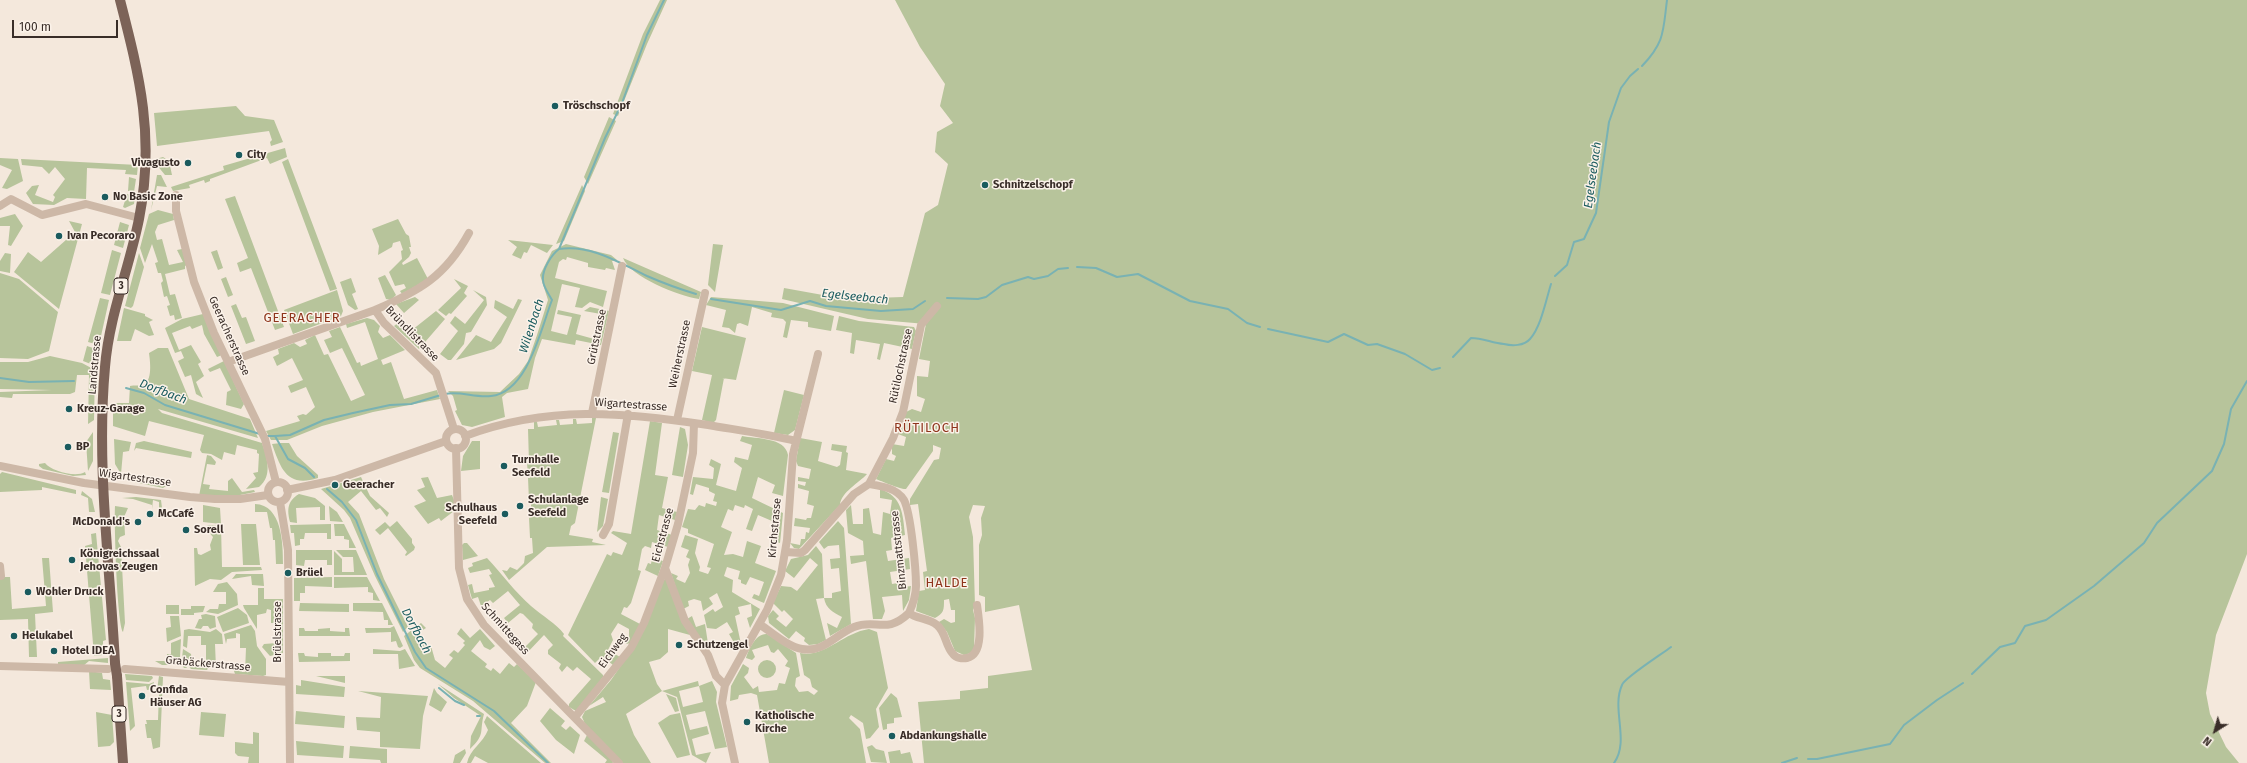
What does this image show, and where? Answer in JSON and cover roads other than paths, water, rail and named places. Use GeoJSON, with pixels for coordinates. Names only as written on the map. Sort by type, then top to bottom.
{"type":"FeatureCollection","features":[{"type":"Feature","properties":{"kind":"main road","name":"Landstrasse"},"geometry":{"type":"LineString","coordinates":[[120,0],[141,82],[145,112],[146,167],[139,218],[117,302],[106,354],[104,485],[112,666],[117,676],[123,763]]}},
{"type":"Feature","properties":{"kind":"street","name":"Geeracherstrasse"},"geometry":{"type":"LineString","coordinates":[[176,195],[176,211],[194,282],[228,362],[262,432],[276,482]]}},
{"type":"Feature","properties":{"kind":"street"},"geometry":{"type":"LineString","coordinates":[[0,206],[11,199],[42,215],[86,204],[139,218]]}},
{"type":"Feature","properties":{"kind":"street"},"geometry":{"type":"LineString","coordinates":[[374,310],[404,298],[437,277],[460,249],[469,233]]}},
{"type":"Feature","properties":{"kind":"street","name":"Grütstrasse"},"geometry":{"type":"LineString","coordinates":[[592,413],[622,266]]}},
{"type":"Feature","properties":{"kind":"street","name":"Weiherstrasse"},"geometry":{"type":"LineString","coordinates":[[677,420],[705,293]]}},
{"type":"Feature","properties":{"kind":"street","name":"Rütilochstrasse"},"geometry":{"type":"LineString","coordinates":[[786,552],[801,553],[806,550],[854,494],[868,484],[893,438],[903,412],[921,325],[937,306]]}},
{"type":"Feature","properties":{"kind":"street","name":"Bründlistrasse"},"geometry":{"type":"LineString","coordinates":[[228,362],[374,310],[384,323],[436,374],[442,388],[454,429]]}},
{"type":"Feature","properties":{"kind":"street","name":"Kirchstrasse"},"geometry":{"type":"LineString","coordinates":[[735,763],[722,703],[725,685],[759,624],[781,574],[786,552],[790,479],[796,441],[818,354]]}},
{"type":"Feature","properties":{"kind":"street","name":"Wigartestrasse"},"geometry":{"type":"LineString","coordinates":[[465,436],[510,421],[531,417],[592,413],[628,414],[677,420],[796,441]]}},
{"type":"Feature","properties":{"kind":"street"},"geometry":{"type":"LineString","coordinates":[[603,535],[609,524],[628,414]]}},
{"type":"Feature","properties":{"kind":"street","name":"Eichstrasse"},"geometry":{"type":"LineString","coordinates":[[694,423],[693,453],[688,480],[665,568],[685,621],[708,655],[716,676],[725,685]]}},
{"type":"Feature","properties":{"kind":"street"},"geometry":{"type":"LineString","coordinates":[[454,429],[462,431],[465,436],[464,444],[456,448],[450,447],[446,441],[447,433],[454,429]]}},
{"type":"Feature","properties":{"kind":"street"},"geometry":{"type":"LineString","coordinates":[[287,490],[324,483],[446,441]]}},
{"type":"Feature","properties":{"kind":"street","name":"Schmittegass"},"geometry":{"type":"LineString","coordinates":[[456,448],[459,568],[467,599],[476,614],[495,637],[619,763]]}},
{"type":"Feature","properties":{"kind":"street","name":"Wigartestrasse"},"geometry":{"type":"LineString","coordinates":[[0,466],[70,480],[215,499],[240,499],[268,495]]}},
{"type":"Feature","properties":{"kind":"street"},"geometry":{"type":"LineString","coordinates":[[276,482],[282,483],[287,490],[287,496],[280,502],[274,501],[268,495],[270,485],[276,482]]}},
{"type":"Feature","properties":{"kind":"street","name":"Binzmattstrasse"},"geometry":{"type":"LineString","coordinates":[[868,484],[884,486],[896,492],[904,499],[908,512],[916,586],[909,613]]}},
{"type":"Feature","properties":{"kind":"street","name":"Brüelstrasse"},"geometry":{"type":"LineString","coordinates":[[280,502],[288,550],[290,763]]}},
{"type":"Feature","properties":{"kind":"street"},"geometry":{"type":"LineString","coordinates":[[0,566],[1,576]]}},
{"type":"Feature","properties":{"kind":"street","name":"Eichweg"},"geometry":{"type":"LineString","coordinates":[[575,717],[631,648],[644,623],[665,568]]}},
{"type":"Feature","properties":{"kind":"street"},"geometry":{"type":"LineString","coordinates":[[759,624],[789,644],[802,649],[815,649],[827,645],[855,626],[882,626],[896,623],[909,613],[936,624],[944,634],[951,653],[957,657],[966,659],[974,654],[978,648],[977,606]]}},
{"type":"Feature","properties":{"kind":"street"},"geometry":{"type":"LineString","coordinates":[[0,666],[112,666]]}},
{"type":"Feature","properties":{"kind":"street","name":"Grabäckerstrasse"},"geometry":{"type":"LineString","coordinates":[[125,669],[289,682]]}},
{"type":"Feature","properties":{"kind":"waterway","name":"Wilenbach"},"geometry":{"type":"LineString","coordinates":[[445,394],[457,393],[491,396],[504,392],[515,383],[524,371],[538,342],[552,300],[543,283],[544,272],[550,259],[559,249],[605,138],[622,103],[647,35],[664,0]]}},
{"type":"Feature","properties":{"kind":"waterway","name":"Egelseebach"},"geometry":{"type":"LineString","coordinates":[[1642,66],[1650,58],[1662,36],[1667,0]]}},
{"type":"Feature","properties":{"kind":"waterway","name":"Egelseebach"},"geometry":{"type":"LineString","coordinates":[[1555,276],[1567,265],[1574,242],[1584,239],[1596,213],[1609,122],[1621,88],[1630,76],[1638,69]]}},
{"type":"Feature","properties":{"kind":"waterway","name":"Egelseebach"},"geometry":{"type":"LineString","coordinates":[[559,249],[571,248],[593,252],[615,260],[659,281],[696,294]]}},
{"type":"Feature","properties":{"kind":"waterway","name":"Egelseebach"},"geometry":{"type":"LineString","coordinates":[[1077,267],[1096,268],[1117,277],[1138,274],[1190,301],[1228,309],[1247,323],[1260,327]]}},
{"type":"Feature","properties":{"kind":"waterway","name":"Egelseebach"},"geometry":{"type":"LineString","coordinates":[[947,298],[978,299],[986,297],[1002,285],[1028,277],[1034,279],[1048,276],[1058,269],[1068,268]]}},
{"type":"Feature","properties":{"kind":"waterway","name":"Egelseebach"},"geometry":{"type":"LineString","coordinates":[[1453,357],[1471,338],[1511,345],[1525,343],[1530,339],[1537,328],[1551,284]]}},
{"type":"Feature","properties":{"kind":"waterway","name":"Egelseebach"},"geometry":{"type":"LineString","coordinates":[[711,299],[781,310],[810,301],[826,306],[881,311],[913,309],[925,301]]}},
{"type":"Feature","properties":{"kind":"waterway","name":"Egelseebach"},"geometry":{"type":"LineString","coordinates":[[1268,329],[1328,342],[1344,334],[1368,345],[1377,344],[1405,354],[1432,370],[1440,368]]}},
{"type":"Feature","properties":{"kind":"waterway","name":"Dorfbach"},"geometry":{"type":"LineString","coordinates":[[0,378],[29,382],[74,381]]}},
{"type":"Feature","properties":{"kind":"waterway"},"geometry":{"type":"LineString","coordinates":[[1972,674],[2000,647],[2015,643],[2025,626],[2046,620],[2094,586],[2144,543],[2157,523],[2212,471],[2224,444],[2231,409],[2247,381]]}},
{"type":"Feature","properties":{"kind":"waterway","name":"Dorfbach"},"geometry":{"type":"LineString","coordinates":[[126,388],[144,393],[165,405],[260,434]]}},
{"type":"Feature","properties":{"kind":"waterway","name":"Wilenbach"},"geometry":{"type":"LineString","coordinates":[[275,436],[290,435],[324,420],[390,405],[411,404],[441,395]]}},
{"type":"Feature","properties":{"kind":"waterway","name":"Dorfbach"},"geometry":{"type":"LineString","coordinates":[[267,436],[275,436],[288,459],[305,468],[314,477]]}},
{"type":"Feature","properties":{"kind":"waterway","name":"Dorfbach"},"geometry":{"type":"LineString","coordinates":[[327,489],[342,502],[356,520],[377,574],[415,652],[426,668],[494,711],[548,763]]}},
{"type":"Feature","properties":{"kind":"waterway"},"geometry":{"type":"LineString","coordinates":[[1614,763],[1620,745],[1621,735],[1618,704],[1622,685],[1636,672],[1671,647]]}},
{"type":"Feature","properties":{"kind":"waterway"},"geometry":{"type":"LineString","coordinates":[[1808,759],[1817,759],[1890,744],[1904,725],[1937,700],[1963,683]]}},
{"type":"Feature","properties":{"kind":"waterway"},"geometry":{"type":"LineString","coordinates":[[439,688],[455,701],[464,705]]}},
{"type":"Feature","properties":{"kind":"waterway"},"geometry":{"type":"LineString","coordinates":[[1782,763],[1797,758]]}},
{"type":"Feature","properties":{"kind":"place","name":"Tröschschopf"},"geometry":{"type":"Point","coordinates":[555,106]}},
{"type":"Feature","properties":{"kind":"place","name":"City"},"geometry":{"type":"Point","coordinates":[239,155]}},
{"type":"Feature","properties":{"kind":"place","name":"Vivagusto"},"geometry":{"type":"Point","coordinates":[188,163]}},
{"type":"Feature","properties":{"kind":"place","name":"Schnitzelschopf"},"geometry":{"type":"Point","coordinates":[985,185]}},
{"type":"Feature","properties":{"kind":"place","name":"No Basic Zone"},"geometry":{"type":"Point","coordinates":[105,197]}},
{"type":"Feature","properties":{"kind":"place","name":"Ivan Pecoraro"},"geometry":{"type":"Point","coordinates":[59,236]}},
{"type":"Feature","properties":{"kind":"place","name":"Kreuz-Garage"},"geometry":{"type":"Point","coordinates":[69,409]}},
{"type":"Feature","properties":{"kind":"place","name":"BP"},"geometry":{"type":"Point","coordinates":[68,447]}},
{"type":"Feature","properties":{"kind":"place","name":"Turnhalle Seefeld"},"geometry":{"type":"Point","coordinates":[504,466]}},
{"type":"Feature","properties":{"kind":"place","name":"Geeracher"},"geometry":{"type":"Point","coordinates":[335,485]}},
{"type":"Feature","properties":{"kind":"place","name":"Schulanlage Seefeld"},"geometry":{"type":"Point","coordinates":[520,506]}},
{"type":"Feature","properties":{"kind":"place","name":"McCafé"},"geometry":{"type":"Point","coordinates":[150,514]}},
{"type":"Feature","properties":{"kind":"place","name":"Schulhaus Seefeld"},"geometry":{"type":"Point","coordinates":[505,514]}},
{"type":"Feature","properties":{"kind":"place","name":"McDonald's"},"geometry":{"type":"Point","coordinates":[138,522]}},
{"type":"Feature","properties":{"kind":"place","name":"Sorell"},"geometry":{"type":"Point","coordinates":[186,530]}},
{"type":"Feature","properties":{"kind":"place","name":"Königreichssaal Jehovas Zeugen"},"geometry":{"type":"Point","coordinates":[72,560]}},
{"type":"Feature","properties":{"kind":"place","name":"Brüel"},"geometry":{"type":"Point","coordinates":[288,573]}},
{"type":"Feature","properties":{"kind":"place","name":"Wohler Druck"},"geometry":{"type":"Point","coordinates":[28,592]}},
{"type":"Feature","properties":{"kind":"place","name":"Helukabel"},"geometry":{"type":"Point","coordinates":[14,636]}},
{"type":"Feature","properties":{"kind":"place","name":"Schutzengel"},"geometry":{"type":"Point","coordinates":[679,645]}},
{"type":"Feature","properties":{"kind":"place","name":"Hotel IDEA"},"geometry":{"type":"Point","coordinates":[54,651]}},
{"type":"Feature","properties":{"kind":"place","name":"Confida Häuser AG"},"geometry":{"type":"Point","coordinates":[142,696]}},
{"type":"Feature","properties":{"kind":"place","name":"Katholische Kirche"},"geometry":{"type":"Point","coordinates":[747,722]}},
{"type":"Feature","properties":{"kind":"place","name":"Abdankungshalle"},"geometry":{"type":"Point","coordinates":[892,736]}},
{"type":"Feature","properties":{"kind":"district","name":"GEERACHER"},"geometry":{"type":"Point","coordinates":[302,318]}},
{"type":"Feature","properties":{"kind":"district","name":"RÜTILOCH"},"geometry":{"type":"Point","coordinates":[927,428]}},
{"type":"Feature","properties":{"kind":"district","name":"HALDE"},"geometry":{"type":"Point","coordinates":[947,583]}}]}
